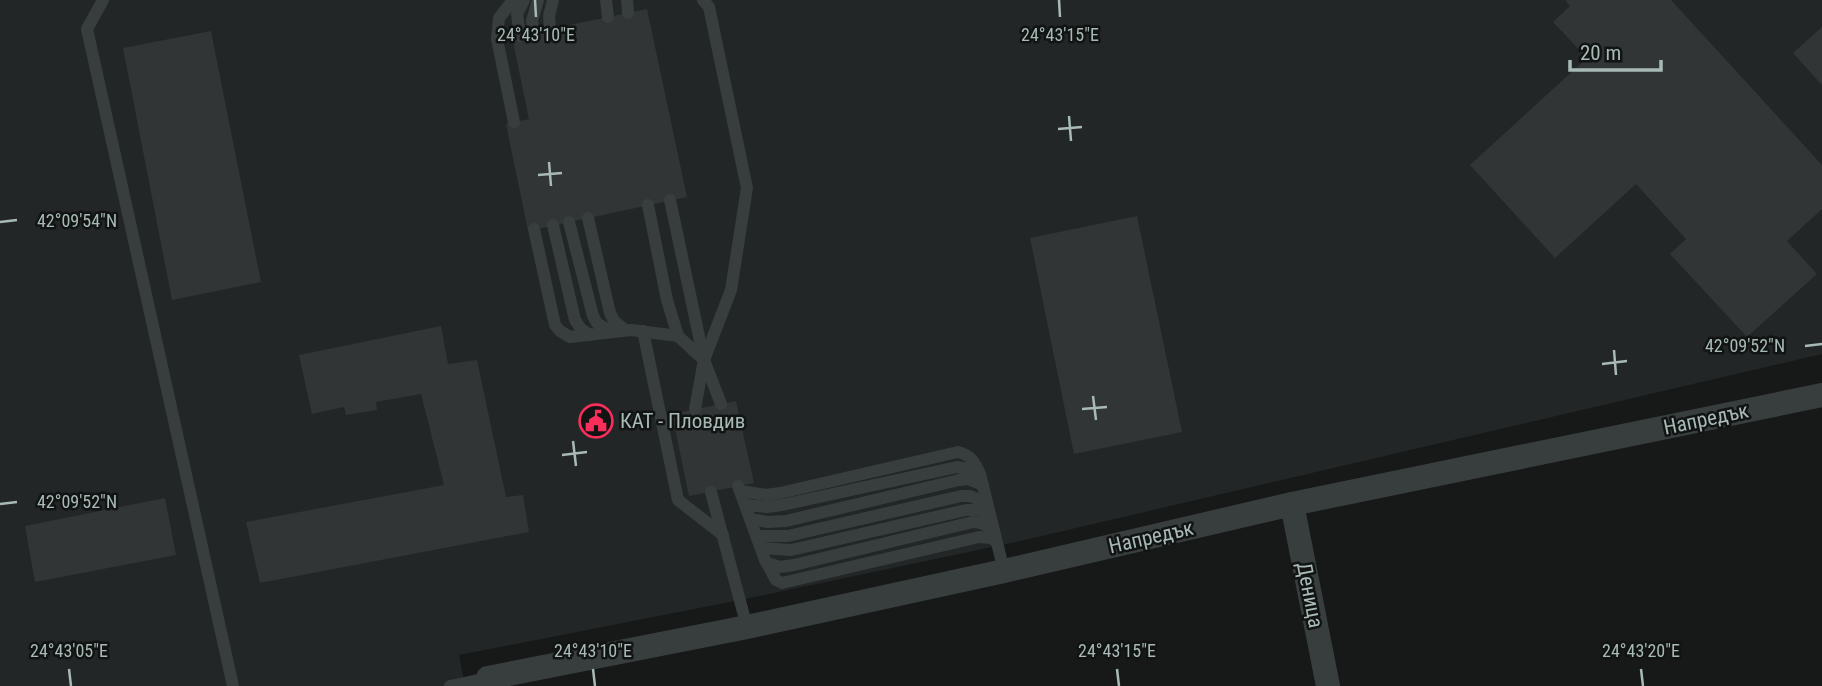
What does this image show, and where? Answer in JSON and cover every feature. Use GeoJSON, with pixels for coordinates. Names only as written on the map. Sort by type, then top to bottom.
{"type":"FeatureCollection","features":[{"type":"Feature","properties":{"kind":"street","name":"Напредък"},"geometry":{"type":"LineString","coordinates":[[489,682],[1004,571],[1292,504],[1822,395]]}},
{"type":"Feature","properties":{"kind":"street","name":"Деница"},"geometry":{"type":"LineString","coordinates":[[1292,504],[1328,686]]}},
{"type":"Feature","properties":{"kind":"lane"},"geometry":{"type":"LineString","coordinates":[[103,0],[88,29],[233,686]]}},
{"type":"Feature","properties":{"kind":"lane"},"geometry":{"type":"LineString","coordinates":[[513,0],[499,18],[496,38],[514,122]]}},
{"type":"Feature","properties":{"kind":"lane"},"geometry":{"type":"LineString","coordinates":[[520,36],[517,14],[524,0]]}},
{"type":"Feature","properties":{"kind":"lane"},"geometry":{"type":"LineString","coordinates":[[534,32],[532,21],[538,0]]}},
{"type":"Feature","properties":{"kind":"lane"},"geometry":{"type":"LineString","coordinates":[[550,29],[549,16],[553,0]]}},
{"type":"Feature","properties":{"kind":"lane"},"geometry":{"type":"LineString","coordinates":[[606,0],[608,17]]}},
{"type":"Feature","properties":{"kind":"lane"},"geometry":{"type":"LineString","coordinates":[[695,409],[704,360],[731,290],[747,188],[706,3]]}},
{"type":"Feature","properties":{"kind":"lane"},"geometry":{"type":"LineString","coordinates":[[670,200],[704,360],[720,404]]}},
{"type":"Feature","properties":{"kind":"lane"},"geometry":{"type":"LineString","coordinates":[[648,205],[667,300],[678,336],[704,360]]}},
{"type":"Feature","properties":{"kind":"lane"},"geometry":{"type":"LineString","coordinates":[[588,218],[610,313],[614,321],[625,330]]}},
{"type":"Feature","properties":{"kind":"lane"},"geometry":{"type":"LineString","coordinates":[[569,222],[593,316],[597,323],[610,331]]}},
{"type":"Feature","properties":{"kind":"lane"},"geometry":{"type":"LineString","coordinates":[[553,225],[575,320],[581,329],[590,335]]}},
{"type":"Feature","properties":{"kind":"lane"},"geometry":{"type":"LineString","coordinates":[[534,229],[555,325],[560,331],[570,337],[625,330],[678,336]]}},
{"type":"Feature","properties":{"kind":"lane"},"geometry":{"type":"LineString","coordinates":[[643,331],[678,500],[723,535]]}},
{"type":"Feature","properties":{"kind":"lane"},"geometry":{"type":"LineString","coordinates":[[995,536],[979,537],[782,583],[776,580],[766,563],[739,489],[766,495],[958,452],[966,453],[974,461],[982,480],[1004,571]]}},
{"type":"Feature","properties":{"kind":"lane"},"geometry":{"type":"LineString","coordinates":[[745,505],[782,505],[957,467],[973,470],[982,480]]}},
{"type":"Feature","properties":{"kind":"lane"},"geometry":{"type":"LineString","coordinates":[[750,519],[768,523],[786,522],[958,480],[982,480]]}},
{"type":"Feature","properties":{"kind":"lane"},"geometry":{"type":"LineString","coordinates":[[711,492],[747,627]]}},
{"type":"Feature","properties":{"kind":"lane"},"geometry":{"type":"LineString","coordinates":[[759,542],[961,496],[970,496],[987,503]]}},
{"type":"Feature","properties":{"kind":"lane"},"geometry":{"type":"LineString","coordinates":[[759,542],[791,550],[966,510],[978,510],[990,516]]}},
{"type":"Feature","properties":{"kind":"lane"},"geometry":{"type":"LineString","coordinates":[[450,686],[489,682]]}},
{"type":"Feature","properties":{"kind":"shaded area"},"geometry":{"type":"Polygon","coordinates":[[[0,0],[1822,0],[1822,354],[1016,542],[459,655],[465,686],[0,686],[0,0]]]}},
{"type":"Feature","properties":{"kind":"building"},"geometry":{"type":"Polygon","coordinates":[[[1565,0],[1671,0],[1822,165],[1822,209],[1787,241],[1817,274],[1747,337],[1670,254],[1686,239],[1636,184],[1555,258],[1470,165],[1587,58],[1553,22],[1570,6],[1565,0]]]}},
{"type":"Feature","properties":{"kind":"building"},"geometry":{"type":"Polygon","coordinates":[[[647,9],[687,197],[528,231],[506,124],[529,119],[512,37],[647,9]]]}},
{"type":"Feature","properties":{"kind":"building"},"geometry":{"type":"Polygon","coordinates":[[[1822,27],[1822,85],[1793,53],[1822,27]]]}},
{"type":"Feature","properties":{"kind":"building"},"geometry":{"type":"Polygon","coordinates":[[[211,31],[261,282],[172,300],[123,48],[211,31]]]}},
{"type":"Feature","properties":{"kind":"building"},"geometry":{"type":"Polygon","coordinates":[[[1137,216],[1182,432],[1074,454],[1030,238],[1137,216]]]}},
{"type":"Feature","properties":{"kind":"building"},"geometry":{"type":"Polygon","coordinates":[[[441,326],[448,364],[477,360],[506,497],[523,495],[529,532],[260,583],[246,522],[444,485],[421,394],[376,402],[377,410],[346,415],[344,407],[312,414],[299,355],[441,326]]]}},
{"type":"Feature","properties":{"kind":"building"},"geometry":{"type":"Polygon","coordinates":[[[736,401],[754,483],[689,496],[672,414],[736,401]]]}},
{"type":"Feature","properties":{"kind":"building"},"geometry":{"type":"Polygon","coordinates":[[[165,498],[176,555],[35,582],[25,526],[165,498]]]}},
{"type":"Feature","properties":{"kind":"place","name":"КАТ - Пловдив"},"geometry":{"type":"Point","coordinates":[596,421]}}]}
